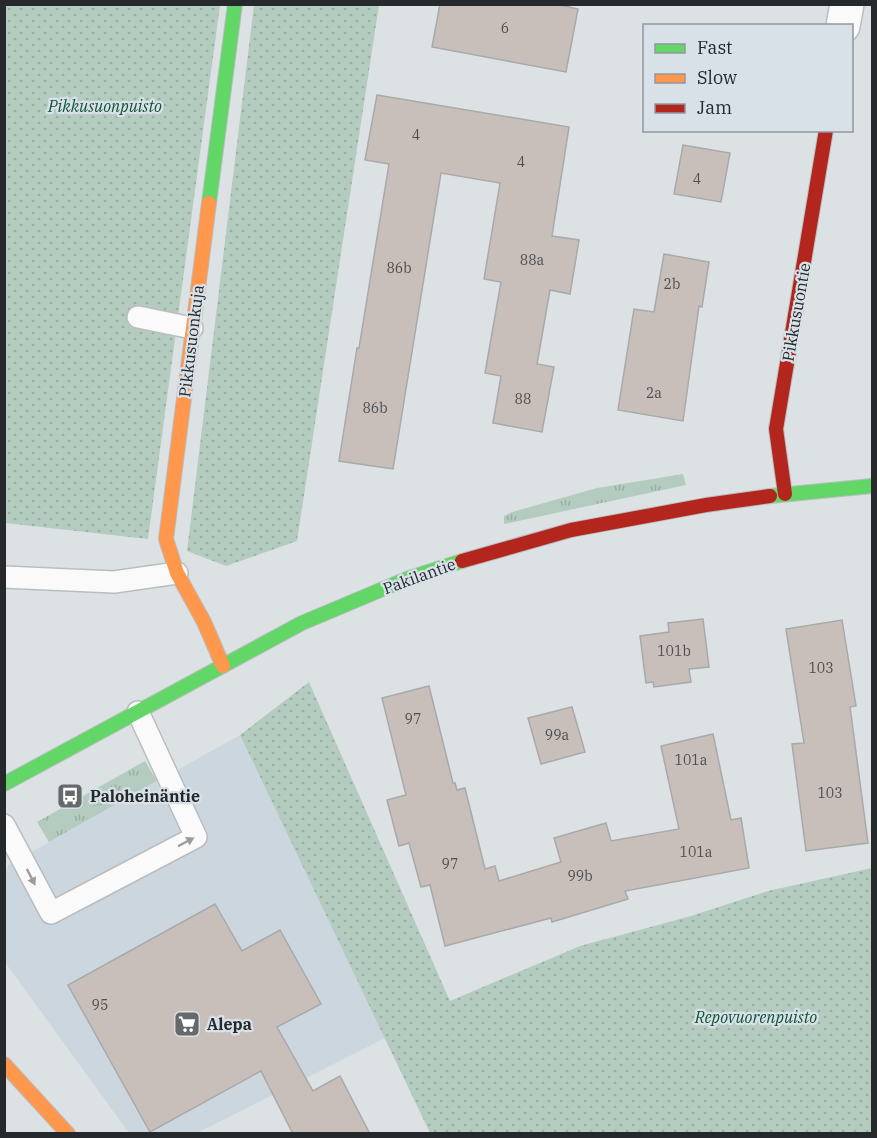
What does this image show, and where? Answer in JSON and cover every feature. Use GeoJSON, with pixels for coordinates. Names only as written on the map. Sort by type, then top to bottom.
{"type":"FeatureCollection","features":[{"type":"Feature","properties":{"kind":"street","name":"Pikkusuonkuja"},"geometry":{"type":"LineString","coordinates":[[224,666],[204,622],[177,573],[166,539],[235,4]]}},
{"type":"Feature","properties":{"kind":"street"},"geometry":{"type":"LineString","coordinates":[[843,24],[847,4]]}},
{"type":"Feature","properties":{"kind":"street","name":"Pikkusuontie"},"geometry":{"type":"LineString","coordinates":[[785,494],[776,429],[826,132]]}},
{"type":"Feature","properties":{"kind":"street","name":"Pakilantie"},"geometry":{"type":"LineString","coordinates":[[4,784],[302,623],[409,578],[571,530],[706,505],[785,494],[873,486]]}},
{"type":"Feature","properties":{"kind":"street"},"geometry":{"type":"LineString","coordinates":[[4,1064],[68,1134]]}},
{"type":"Feature","properties":{"kind":"lane"},"geometry":{"type":"LineString","coordinates":[[138,317],[192,328]]}},
{"type":"Feature","properties":{"kind":"lane"},"geometry":{"type":"LineString","coordinates":[[5,577],[114,582],[177,573]]}},
{"type":"Feature","properties":{"kind":"lane"},"geometry":{"type":"LineString","coordinates":[[4,825],[51,914],[196,837],[138,712]]}},
{"type":"Feature","properties":{"kind":"shaded area"},"geometry":{"type":"Polygon","coordinates":[[[240,735],[385,1038],[197,1133],[129,1133],[5,962],[4,880],[8,865],[240,735]]]}},
{"type":"Feature","properties":{"kind":"green space","name":"Pikkusuonpuisto"},"geometry":{"type":"Polygon","coordinates":[[[5,5],[220,5],[148,539],[5,523],[5,5]]]}},
{"type":"Feature","properties":{"kind":"green space"},"geometry":{"type":"Polygon","coordinates":[[[254,5],[379,5],[297,541],[226,566],[187,551],[254,5]]]}},
{"type":"Feature","properties":{"kind":"green space"},"geometry":{"type":"Polygon","coordinates":[[[683,474],[686,485],[504,524],[504,516],[512,512],[597,488],[683,474]]]}},
{"type":"Feature","properties":{"kind":"green space","name":"Repovuorenpuisto"},"geometry":{"type":"Polygon","coordinates":[[[309,682],[450,1001],[580,946],[691,916],[768,891],[872,868],[872,1133],[430,1133],[240,735],[309,682]]]}},
{"type":"Feature","properties":{"kind":"green space"},"geometry":{"type":"Polygon","coordinates":[[[145,761],[157,781],[49,842],[37,822],[145,761]]]}},
{"type":"Feature","properties":{"kind":"building"},"geometry":{"type":"Polygon","coordinates":[[[440,4],[556,4],[578,9],[566,72],[432,47],[440,4]]]}},
{"type":"Feature","properties":{"kind":"building"},"geometry":{"type":"Polygon","coordinates":[[[377,95],[569,127],[552,236],[579,240],[570,294],[550,290],[537,364],[554,367],[542,432],[493,423],[501,376],[485,373],[501,282],[484,279],[500,183],[441,173],[393,469],[339,461],[389,164],[365,160],[377,95]]]}},
{"type":"Feature","properties":{"kind":"building"},"geometry":{"type":"Polygon","coordinates":[[[683,145],[730,153],[721,202],[674,194],[683,145]]]}},
{"type":"Feature","properties":{"kind":"building"},"geometry":{"type":"Polygon","coordinates":[[[664,254],[709,262],[702,307],[699,306],[683,421],[618,410],[634,309],[654,312],[664,254]]]}},
{"type":"Feature","properties":{"kind":"building"},"geometry":{"type":"Polygon","coordinates":[[[703,619],[709,667],[689,669],[691,682],[654,687],[653,682],[646,683],[640,636],[669,632],[668,623],[703,619]]]}},
{"type":"Feature","properties":{"kind":"building"},"geometry":{"type":"Polygon","coordinates":[[[842,620],[856,706],[850,707],[868,843],[806,851],[792,744],[804,743],[786,629],[842,620]]]}},
{"type":"Feature","properties":{"kind":"building"},"geometry":{"type":"Polygon","coordinates":[[[429,686],[453,783],[457,790],[465,788],[485,869],[495,866],[499,881],[561,862],[554,838],[606,823],[611,841],[679,829],[661,746],[713,734],[731,820],[741,818],[749,868],[625,891],[628,899],[552,922],[551,918],[445,946],[430,885],[421,887],[409,843],[399,846],[387,800],[406,795],[382,698],[429,686]]]}},
{"type":"Feature","properties":{"kind":"building"},"geometry":{"type":"Polygon","coordinates":[[[572,707],[585,752],[541,764],[528,718],[572,707]]]}},
{"type":"Feature","properties":{"kind":"building"},"geometry":{"type":"Polygon","coordinates":[[[215,904],[242,951],[280,930],[321,1004],[277,1027],[313,1091],[340,1076],[370,1134],[293,1134],[261,1071],[150,1132],[68,985],[215,904]]]}},
{"type":"Feature","properties":{"kind":"traffic: fast"},"geometry":{"type":"LineString","coordinates":[[209,203],[235,4]]}},
{"type":"Feature","properties":{"kind":"traffic: fast"},"geometry":{"type":"LineString","coordinates":[[770,496],[872,486]]}},
{"type":"Feature","properties":{"kind":"traffic: fast"},"geometry":{"type":"LineString","coordinates":[[4,784],[302,623],[409,578],[462,561]]}},
{"type":"Feature","properties":{"kind":"traffic: slow"},"geometry":{"type":"LineString","coordinates":[[209,203],[166,539],[177,573],[204,622],[223,666]]}},
{"type":"Feature","properties":{"kind":"traffic: slow"},"geometry":{"type":"LineString","coordinates":[[4,1064],[68,1134]]}},
{"type":"Feature","properties":{"kind":"traffic: jam"},"geometry":{"type":"LineString","coordinates":[[785,494],[776,429],[826,132]]}},
{"type":"Feature","properties":{"kind":"traffic: jam"},"geometry":{"type":"LineString","coordinates":[[462,561],[571,530],[706,505],[770,496]]}},
{"type":"Feature","properties":{"kind":"place","name":"Paloheinäntie"},"geometry":{"type":"Point","coordinates":[70,796]}},
{"type":"Feature","properties":{"kind":"place","name":"Alepa"},"geometry":{"type":"Point","coordinates":[187,1024]}}]}
